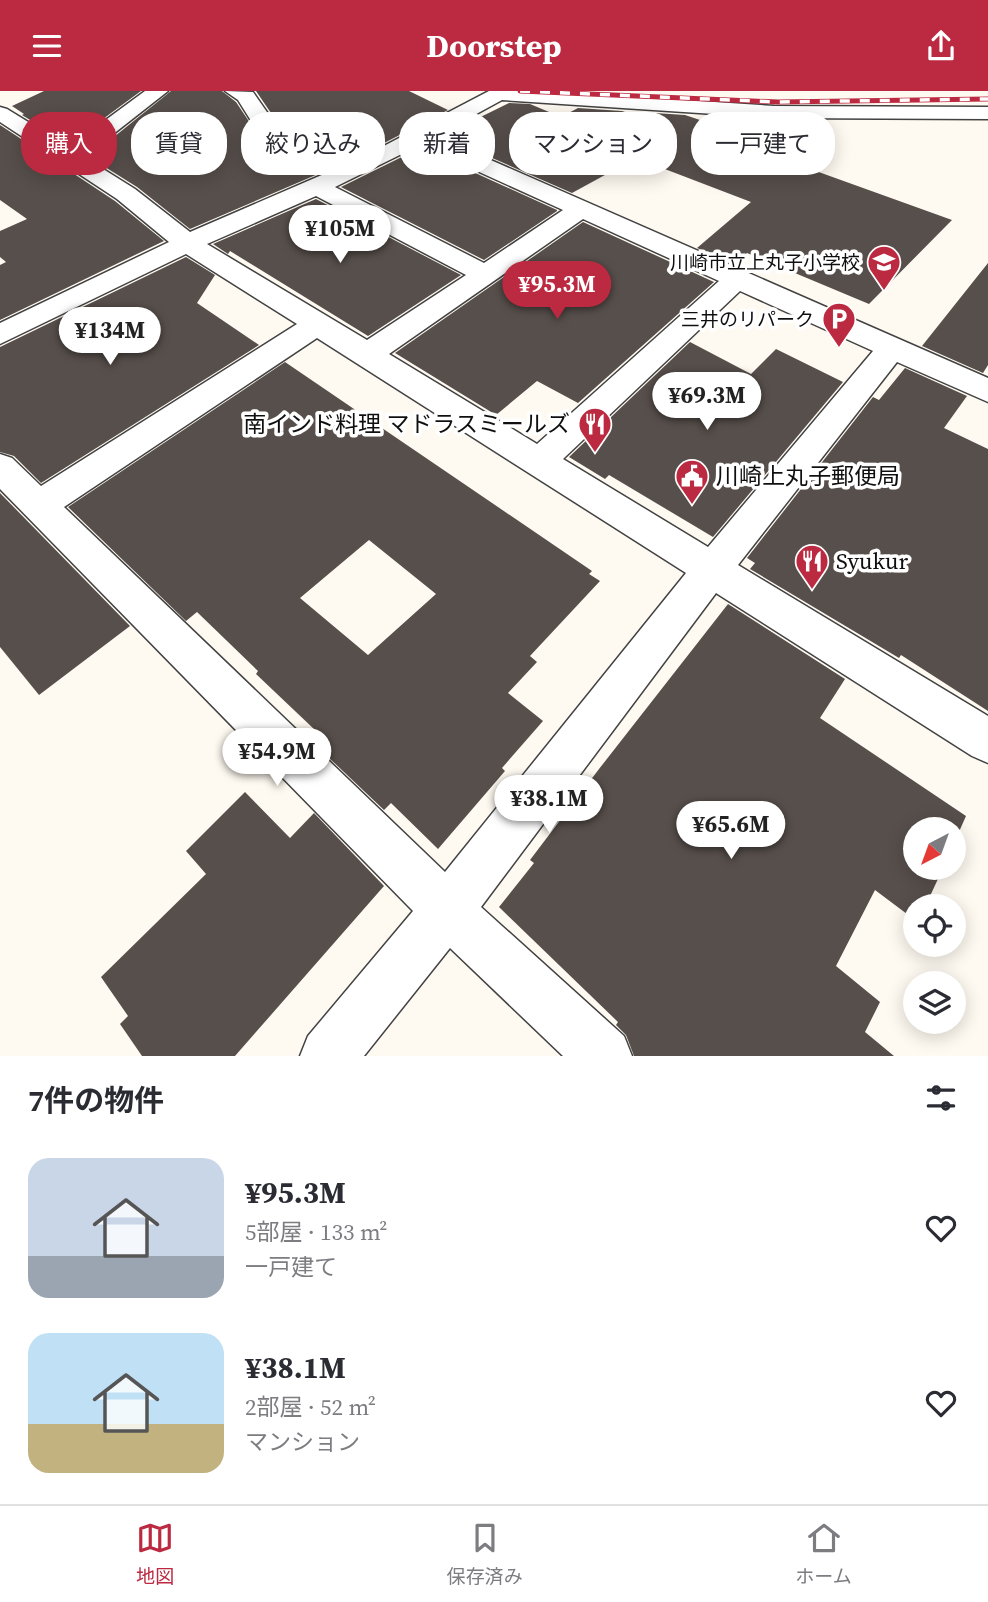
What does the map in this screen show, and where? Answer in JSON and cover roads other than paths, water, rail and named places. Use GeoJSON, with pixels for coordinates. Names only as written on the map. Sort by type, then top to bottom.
{"type":"FeatureCollection","features":[{"type":"Feature","properties":{"kind":"street"},"geometry":{"type":"LineString","coordinates":[[117,122],[158,91]]}},
{"type":"Feature","properties":{"kind":"street"},"geometry":{"type":"LineString","coordinates":[[235,91],[246,96],[256,112]]}},
{"type":"Feature","properties":{"kind":"street"},"geometry":{"type":"LineString","coordinates":[[465,112],[501,93],[774,112],[988,113]]}},
{"type":"Feature","properties":{"kind":"street"},"geometry":{"type":"LineString","coordinates":[[0,113],[21,126]]}},
{"type":"Feature","properties":{"kind":"street"},"geometry":{"type":"LineString","coordinates":[[495,171],[988,391]]}},
{"type":"Feature","properties":{"kind":"street"},"geometry":{"type":"LineString","coordinates":[[97,175],[126,194],[187,243],[988,741]]}},
{"type":"Feature","properties":{"kind":"street"},"geometry":{"type":"LineString","coordinates":[[0,335],[187,243],[344,175]]}},
{"type":"Feature","properties":{"kind":"street"},"geometry":{"type":"LineString","coordinates":[[317,187],[485,274]]}},
{"type":"Feature","properties":{"kind":"street"},"geometry":{"type":"LineString","coordinates":[[366,355],[580,210]]}},
{"type":"Feature","properties":{"kind":"street"},"geometry":{"type":"LineString","coordinates":[[539,462],[736,280]]}},
{"type":"Feature","properties":{"kind":"street"},"geometry":{"type":"LineString","coordinates":[[39,505],[318,324]]}},
{"type":"Feature","properties":{"kind":"street"},"geometry":{"type":"LineString","coordinates":[[328,1056],[447,910],[712,569],[891,349]]}},
{"type":"Feature","properties":{"kind":"street"},"geometry":{"type":"LineString","coordinates":[[0,467],[447,910],[604,1056]]}},
{"type":"Feature","properties":{"kind":"railway"},"geometry":{"type":"LineString","coordinates":[[520,91],[778,102],[988,99]]}},
{"type":"Feature","properties":{"kind":"place","name":"川崎市立上丸子小学校"},"geometry":{"type":"Point","coordinates":[884,292]}},
{"type":"Feature","properties":{"kind":"place","name":"三井のリパーク"},"geometry":{"type":"Point","coordinates":[839,349]}},
{"type":"Feature","properties":{"kind":"place","name":"南インド料理 マドラスミールズ"},"geometry":{"type":"Point","coordinates":[595,454]}},
{"type":"Feature","properties":{"kind":"place","name":"川崎上丸子郵便局"},"geometry":{"type":"Point","coordinates":[692,506]}},
{"type":"Feature","properties":{"kind":"place","name":"Syukur"},"geometry":{"type":"Point","coordinates":[812,591]}}]}
